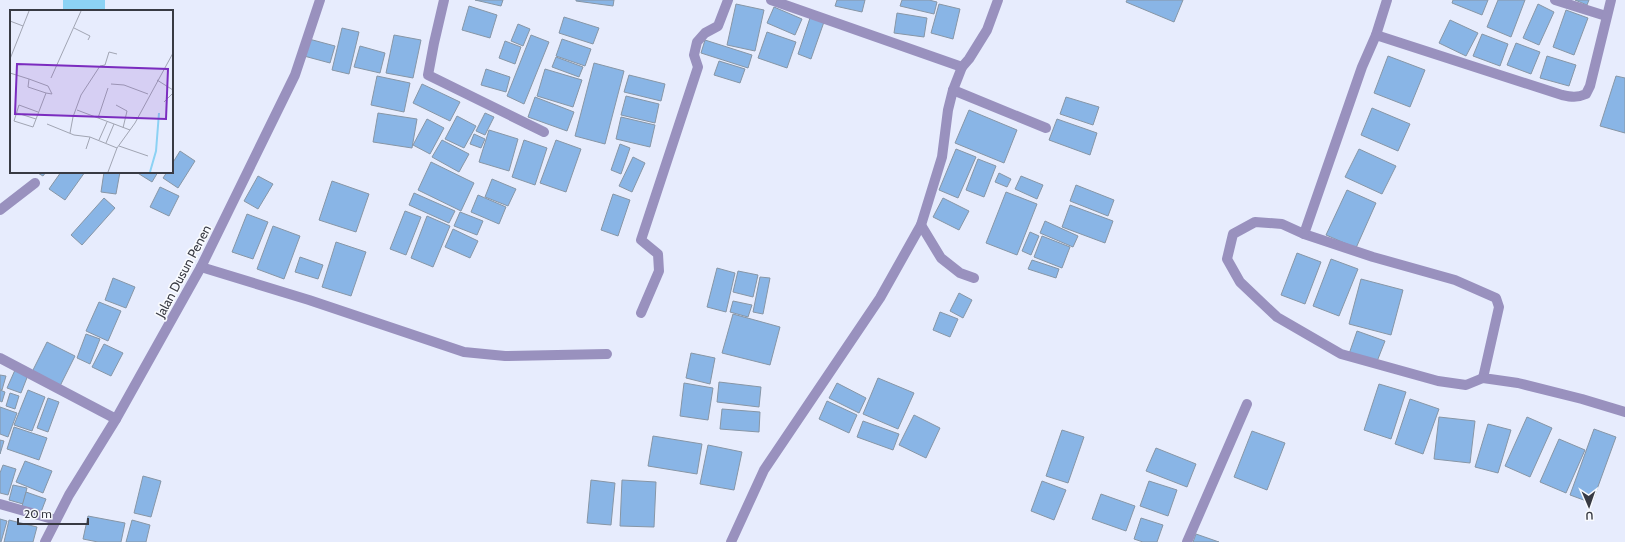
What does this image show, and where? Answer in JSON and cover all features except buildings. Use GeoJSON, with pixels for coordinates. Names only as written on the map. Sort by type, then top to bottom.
{"type":"FeatureCollection","features":[{"type":"Feature","properties":{"kind":"street","name":"Jalan Dusun Penen"},"geometry":{"type":"LineString","coordinates":[[45,542],[69,495],[116,419],[201,267],[296,75],[320,0]]}},
{"type":"Feature","properties":{"kind":"street"},"geometry":{"type":"LineString","coordinates":[[444,0],[428,75],[544,132]]}},
{"type":"Feature","properties":{"kind":"street"},"geometry":{"type":"LineString","coordinates":[[641,313],[659,271],[658,254],[641,240],[698,66],[694,55],[697,42],[705,33],[718,26],[728,0]]}},
{"type":"Feature","properties":{"kind":"street"},"geometry":{"type":"LineString","coordinates":[[771,0],[962,67]]}},
{"type":"Feature","properties":{"kind":"street"},"geometry":{"type":"LineString","coordinates":[[731,542],[764,470],[880,298],[921,225],[942,158],[947,116],[953,90],[962,67],[969,59],[987,30],[998,0]]}},
{"type":"Feature","properties":{"kind":"street"},"geometry":{"type":"LineString","coordinates":[[1304,234],[1362,67],[1376,35],[1387,0]]}},
{"type":"Feature","properties":{"kind":"street"},"geometry":{"type":"LineString","coordinates":[[1555,0],[1606,16]]}},
{"type":"Feature","properties":{"kind":"street"},"geometry":{"type":"LineString","coordinates":[[1376,35],[1571,98],[1586,94],[1590,86],[1611,0]]}},
{"type":"Feature","properties":{"kind":"street"},"geometry":{"type":"LineString","coordinates":[[953,90],[1046,128]]}},
{"type":"Feature","properties":{"kind":"street"},"geometry":{"type":"LineString","coordinates":[[0,210],[35,183]]}},
{"type":"Feature","properties":{"kind":"street"},"geometry":{"type":"LineString","coordinates":[[1483,378],[1500,307],[1496,298],[1454,280],[1374,257],[1304,234],[1282,224],[1255,222],[1233,234],[1226,259],[1240,282],[1277,317],[1341,354],[1438,381],[1466,385],[1483,378],[1518,383],[1582,399],[1625,412]]}},
{"type":"Feature","properties":{"kind":"street"},"geometry":{"type":"LineString","coordinates":[[921,225],[941,258],[960,273],[974,278]]}},
{"type":"Feature","properties":{"kind":"street"},"geometry":{"type":"LineString","coordinates":[[201,267],[309,300],[464,352],[505,356],[607,354]]}},
{"type":"Feature","properties":{"kind":"street"},"geometry":{"type":"LineString","coordinates":[[0,358],[116,419]]}},
{"type":"Feature","properties":{"kind":"street"},"geometry":{"type":"LineString","coordinates":[[1187,542],[1247,404]]}},
{"type":"Feature","properties":{"kind":"street"},"geometry":{"type":"LineString","coordinates":[[0,504],[56,520]]}},
{"type":"Feature","properties":{"kind":"waterway"},"geometry":{"type":"LineString","coordinates":[[84,0],[84,10]]}}]}
